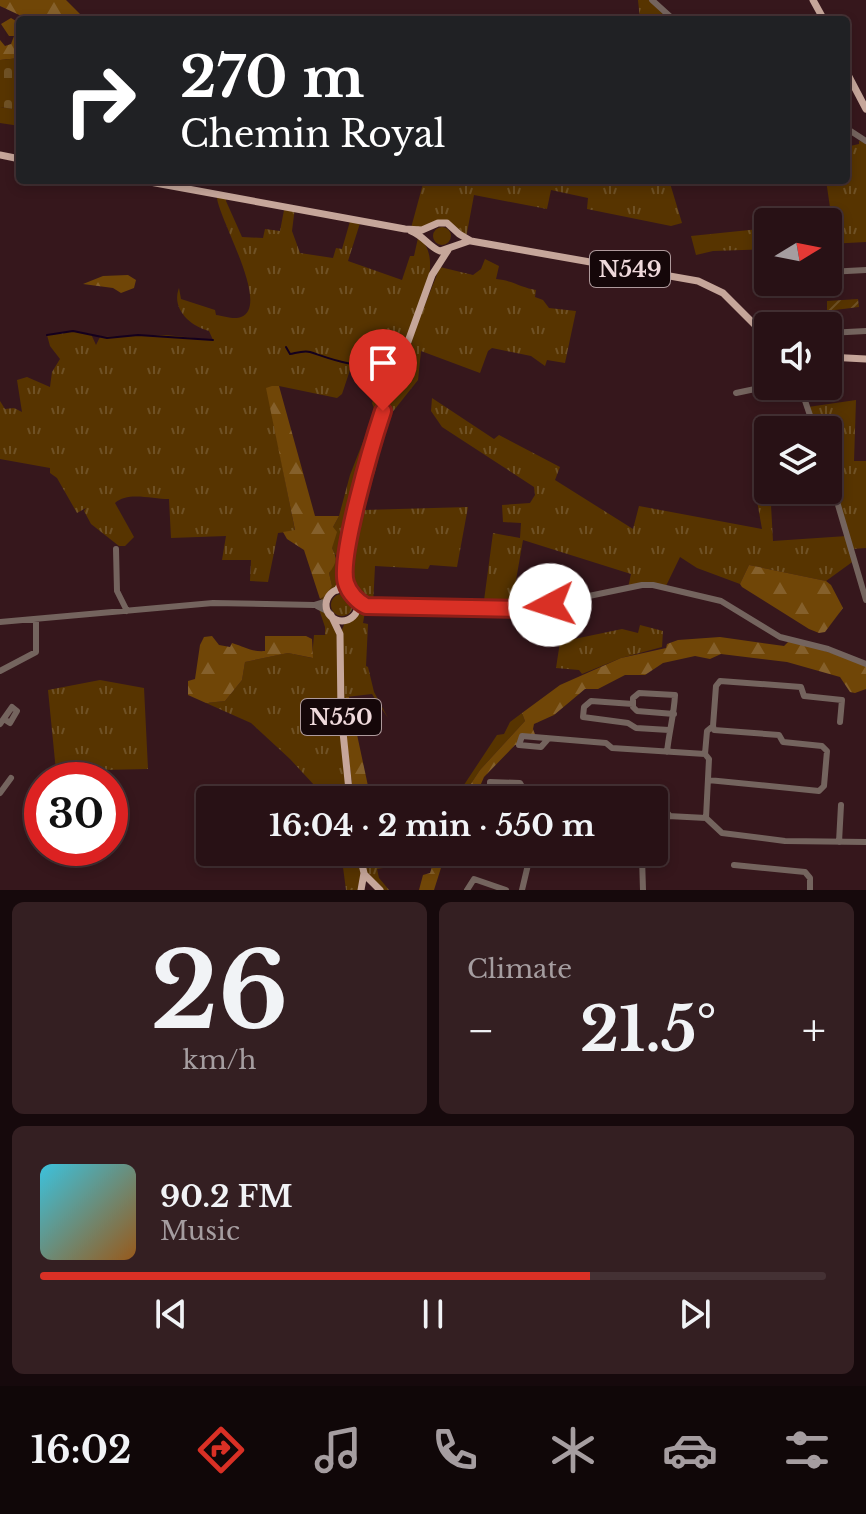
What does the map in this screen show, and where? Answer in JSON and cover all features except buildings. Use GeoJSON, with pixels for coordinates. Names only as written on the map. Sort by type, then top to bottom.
{"type":"FeatureCollection","features":[{"type":"Feature","properties":{"kind":"main road"},"geometry":{"type":"LineString","coordinates":[[850,69],[866,99]]}},
{"type":"Feature","properties":{"kind":"main road"},"geometry":{"type":"LineString","coordinates":[[850,79],[866,109]]}},
{"type":"Feature","properties":{"kind":"main road"},"geometry":{"type":"LineString","coordinates":[[161,184],[405,229],[427,229],[447,223],[456,232],[456,239],[432,275]]}},
{"type":"Feature","properties":{"kind":"main road"},"geometry":{"type":"LineString","coordinates":[[345,577],[357,606],[346,620],[338,620],[330,614],[327,601],[345,577],[355,511],[372,444],[432,275],[434,256],[429,232],[434,225]]}},
{"type":"Feature","properties":{"kind":"main road"},"geometry":{"type":"LineString","coordinates":[[405,229],[440,251],[471,241]]}},
{"type":"Feature","properties":{"kind":"main road","name":"N549"},"geometry":{"type":"LineString","coordinates":[[456,232],[471,241],[708,284],[723,293],[754,324]]}},
{"type":"Feature","properties":{"kind":"main road"},"geometry":{"type":"LineString","coordinates":[[842,358],[866,359]]}},
{"type":"Feature","properties":{"kind":"main road"},"geometry":{"type":"LineString","coordinates":[[337,590],[350,591]]}},
{"type":"Feature","properties":{"kind":"main road","name":"N550"},"geometry":{"type":"LineString","coordinates":[[330,614],[340,634],[341,713],[349,786]]}},
{"type":"Feature","properties":{"kind":"main road","name":"N550"},"geometry":{"type":"LineString","coordinates":[[340,634],[346,620]]}},
{"type":"Feature","properties":{"kind":"main road"},"geometry":{"type":"LineString","coordinates":[[361,890],[362,866]]}},
{"type":"Feature","properties":{"kind":"main road"},"geometry":{"type":"LineString","coordinates":[[364,873],[378,889]]}},
{"type":"Feature","properties":{"kind":"main road"},"geometry":{"type":"LineString","coordinates":[[361,890],[369,886],[378,889]]}},
{"type":"Feature","properties":{"kind":"street"},"geometry":{"type":"LineString","coordinates":[[652,0],[670,16]]}},
{"type":"Feature","properties":{"kind":"street"},"geometry":{"type":"LineString","coordinates":[[842,271],[866,270]]}},
{"type":"Feature","properties":{"kind":"street"},"geometry":{"type":"LineString","coordinates":[[842,332],[866,331]]}},
{"type":"Feature","properties":{"kind":"street"},"geometry":{"type":"LineString","coordinates":[[736,393],[754,389]]}},
{"type":"Feature","properties":{"kind":"street"},"geometry":{"type":"LineString","coordinates":[[838,504],[866,600]]}},
{"type":"Feature","properties":{"kind":"street"},"geometry":{"type":"LineString","coordinates":[[116,549],[117,591],[127,611]]}},
{"type":"Feature","properties":{"kind":"street"},"geometry":{"type":"LineString","coordinates":[[357,606],[526,609],[653,585],[721,601],[780,637],[864,662]]}},
{"type":"Feature","properties":{"kind":"street"},"geometry":{"type":"LineString","coordinates":[[0,622],[213,603],[314,605],[327,601]]}},
{"type":"Feature","properties":{"kind":"street"},"geometry":{"type":"LineString","coordinates":[[314,605],[330,614]]}},
{"type":"Feature","properties":{"kind":"street"},"geometry":{"type":"LineString","coordinates":[[0,671],[36,652],[36,619]]}},
{"type":"Feature","properties":{"kind":"street"},"geometry":{"type":"LineString","coordinates":[[708,780],[819,791],[824,786],[827,751],[822,746],[783,742],[779,735],[714,730],[716,686],[724,679],[801,687],[804,696],[842,700],[840,722]]}},
{"type":"Feature","properties":{"kind":"street"},"geometry":{"type":"LineString","coordinates":[[707,686],[716,686]]}},
{"type":"Feature","properties":{"kind":"street"},"geometry":{"type":"LineString","coordinates":[[667,752],[674,714],[675,695],[639,693],[633,698],[637,711],[674,714]]}},
{"type":"Feature","properties":{"kind":"street"},"geometry":{"type":"LineString","coordinates":[[633,704],[591,701],[584,707],[583,717],[628,723],[636,728],[669,730]]}},
{"type":"Feature","properties":{"kind":"street"},"geometry":{"type":"LineString","coordinates":[[706,818],[709,759],[705,754],[707,731],[713,726]]}},
{"type":"Feature","properties":{"kind":"street"},"geometry":{"type":"LineString","coordinates":[[548,739],[606,743],[612,748],[705,754]]}},
{"type":"Feature","properties":{"kind":"street"},"geometry":{"type":"LineString","coordinates":[[0,793],[11,778]]}},
{"type":"Feature","properties":{"kind":"street"},"geometry":{"type":"LineString","coordinates":[[490,782],[520,783],[524,790],[490,789],[490,782]]}},
{"type":"Feature","properties":{"kind":"street"},"geometry":{"type":"LineString","coordinates":[[839,842],[841,805]]}},
{"type":"Feature","properties":{"kind":"street"},"geometry":{"type":"LineString","coordinates":[[670,816],[706,818],[722,833],[785,841],[866,842]]}},
{"type":"Feature","properties":{"kind":"street"},"geometry":{"type":"LineString","coordinates":[[734,865],[805,872],[810,878],[810,890]]}},
{"type":"Feature","properties":{"kind":"street"},"geometry":{"type":"LineString","coordinates":[[522,890],[528,866]]}},
{"type":"Feature","properties":{"kind":"street"},"geometry":{"type":"LineString","coordinates":[[642,866],[643,890]]}},
{"type":"Feature","properties":{"kind":"street"},"geometry":{"type":"LineString","coordinates":[[467,890],[474,879],[506,890]]}},
{"type":"Feature","properties":{"kind":"green space"},"geometry":{"type":"Polygon","coordinates":[[[0,0],[66,0],[82,16],[21,16],[0,6],[0,0]]]}},
{"type":"Feature","properties":{"kind":"green space"},"geometry":{"type":"Polygon","coordinates":[[[638,0],[652,0],[670,16],[640,16],[638,0]]]}},
{"type":"Feature","properties":{"kind":"green space"},"geometry":{"type":"Polygon","coordinates":[[[11,18],[16,21],[14,36],[9,36],[1,24],[11,18]]]}},
{"type":"Feature","properties":{"kind":"green space"},"geometry":{"type":"Polygon","coordinates":[[[16,35],[16,58],[0,60],[0,40],[5,46],[11,44],[16,35]]]}},
{"type":"Feature","properties":{"kind":"green space"},"geometry":{"type":"Polygon","coordinates":[[[16,58],[16,109],[0,107],[0,60],[16,58]]]}},
{"type":"Feature","properties":{"kind":"green space"},"geometry":{"type":"Polygon","coordinates":[[[0,107],[16,109],[16,125],[0,123],[0,107]]]}},
{"type":"Feature","properties":{"kind":"green space"},"geometry":{"type":"Polygon","coordinates":[[[859,141],[866,142],[866,242],[842,243],[842,208],[830,208],[827,184],[850,184],[850,146],[859,144],[859,141]]]}},
{"type":"Feature","properties":{"kind":"green space"},"geometry":{"type":"Polygon","coordinates":[[[423,184],[670,184],[682,223],[671,226],[587,209],[588,198],[551,190],[547,209],[474,195],[466,238],[447,223],[427,229],[411,228],[423,184]]]}},
{"type":"Feature","properties":{"kind":"green space"},"geometry":{"type":"Polygon","coordinates":[[[217,193],[227,195],[226,201],[242,237],[263,238],[265,229],[280,231],[285,205],[295,207],[292,231],[300,253],[333,258],[336,248],[342,249],[351,218],[361,220],[348,261],[402,280],[410,256],[414,256],[418,238],[426,246],[430,268],[414,332],[440,267],[473,275],[481,269],[485,259],[499,266],[496,279],[536,290],[535,297],[543,300],[549,308],[576,311],[565,363],[547,360],[545,366],[531,356],[492,348],[480,373],[421,351],[418,380],[387,419],[364,510],[468,507],[457,567],[375,566],[373,606],[366,606],[363,623],[368,624],[366,666],[374,692],[388,718],[372,694],[346,697],[352,786],[315,786],[251,723],[206,703],[225,701],[242,680],[245,662],[288,653],[312,658],[314,635],[325,635],[318,606],[324,608],[341,632],[346,620],[357,611],[358,601],[345,578],[327,601],[322,603],[321,599],[332,586],[329,573],[336,556],[332,548],[333,527],[375,411],[372,403],[384,373],[382,370],[350,370],[342,394],[337,398],[279,386],[267,388],[295,531],[278,533],[268,582],[250,581],[251,560],[222,560],[226,536],[171,538],[169,499],[133,496],[115,503],[134,537],[125,546],[119,546],[91,524],[84,511],[86,508],[77,513],[57,478],[50,473],[50,468],[0,459],[0,401],[5,409],[14,408],[22,412],[17,380],[27,377],[50,387],[52,372],[60,359],[50,346],[47,335],[73,331],[91,334],[96,345],[100,337],[166,335],[213,340],[209,331],[189,321],[180,310],[179,288],[181,299],[215,310],[216,315],[238,318],[249,309],[246,277],[217,193]]]}},
{"type":"Feature","properties":{"kind":"green space"},"geometry":{"type":"Polygon","coordinates":[[[438,227],[446,227],[451,236],[449,243],[438,245],[433,240],[433,232],[438,227]]]}},
{"type":"Feature","properties":{"kind":"green space"},"geometry":{"type":"Polygon","coordinates":[[[754,229],[754,250],[696,255],[691,236],[754,229]]]}},
{"type":"Feature","properties":{"kind":"green space"},"geometry":{"type":"Polygon","coordinates":[[[128,275],[136,280],[134,288],[121,293],[113,288],[83,284],[103,276],[128,275]]]}},
{"type":"Feature","properties":{"kind":"green space"},"geometry":{"type":"Polygon","coordinates":[[[858,299],[859,307],[827,311],[827,301],[858,299]]]}},
{"type":"Feature","properties":{"kind":"green space"},"geometry":{"type":"Polygon","coordinates":[[[279,386],[315,516],[339,516],[333,527],[337,532],[332,548],[335,561],[329,573],[332,586],[320,599],[304,550],[287,539],[283,532],[295,530],[266,388],[279,386]]]}},
{"type":"Feature","properties":{"kind":"green space"},"geometry":{"type":"Polygon","coordinates":[[[432,398],[494,439],[499,435],[560,467],[555,480],[633,529],[639,506],[762,529],[758,504],[780,504],[771,505],[773,541],[847,536],[838,504],[842,504],[842,416],[811,416],[808,407],[856,400],[854,461],[866,461],[866,548],[852,549],[855,560],[826,581],[749,565],[740,584],[697,568],[680,557],[665,588],[628,588],[631,574],[523,540],[511,609],[483,608],[493,533],[520,538],[521,523],[503,522],[502,505],[530,503],[535,495],[534,487],[442,427],[431,411],[432,398]]]}},
{"type":"Feature","properties":{"kind":"green space"},"geometry":{"type":"Polygon","coordinates":[[[749,565],[826,581],[843,608],[825,632],[809,629],[742,587],[740,584],[749,565]]]}},
{"type":"Feature","properties":{"kind":"green space"},"geometry":{"type":"Polygon","coordinates":[[[342,594],[350,597],[353,605],[350,613],[342,616],[334,613],[331,605],[334,597],[342,594]]]}},
{"type":"Feature","properties":{"kind":"green space"},"geometry":{"type":"Polygon","coordinates":[[[640,625],[663,631],[662,647],[621,658],[582,674],[579,670],[556,668],[560,642],[622,629],[638,633],[640,625]]]}},
{"type":"Feature","properties":{"kind":"green space"},"geometry":{"type":"Polygon","coordinates":[[[212,636],[219,645],[230,647],[232,643],[265,651],[265,636],[306,636],[312,639],[313,658],[288,653],[245,662],[242,680],[225,701],[206,703],[188,695],[188,681],[195,679],[204,637],[212,636]]]}},
{"type":"Feature","properties":{"kind":"green space"},"geometry":{"type":"Polygon","coordinates":[[[720,637],[784,646],[790,640],[866,664],[866,689],[850,692],[840,677],[787,662],[721,654],[710,659],[695,656],[663,663],[645,675],[625,675],[598,689],[585,689],[554,715],[534,724],[536,737],[522,736],[519,745],[515,745],[484,777],[480,786],[469,786],[525,721],[522,713],[560,685],[621,658],[666,648],[667,644],[678,640],[720,637]]]}},
{"type":"Feature","properties":{"kind":"green space"},"geometry":{"type":"Polygon","coordinates":[[[100,680],[144,688],[148,769],[128,769],[128,762],[55,762],[48,690],[100,680]]]}},
{"type":"Feature","properties":{"kind":"green space"},"geometry":{"type":"Polygon","coordinates":[[[346,697],[349,697],[368,786],[352,786],[344,719],[347,713],[346,697]]]}},
{"type":"Feature","properties":{"kind":"green space"},"geometry":{"type":"Polygon","coordinates":[[[522,713],[525,721],[469,786],[463,786],[497,735],[504,734],[510,722],[522,713]]]}},
{"type":"Feature","properties":{"kind":"green space"},"geometry":{"type":"Polygon","coordinates":[[[343,866],[382,866],[377,869],[379,878],[389,890],[380,890],[364,875],[360,890],[346,890],[343,866]]]}},
{"type":"Feature","properties":{"kind":"green space"},"geometry":{"type":"Polygon","coordinates":[[[432,866],[442,866],[434,890],[419,890],[423,875],[430,873],[432,866]]]}},
{"type":"Feature","properties":{"kind":"waterway"},"geometry":{"type":"LineString","coordinates":[[47,335],[73,331],[107,338],[138,335],[213,340]]}},
{"type":"Feature","properties":{"kind":"waterway"},"geometry":{"type":"LineString","coordinates":[[286,347],[290,354],[308,351],[353,364],[380,361]]}},
{"type":"Feature","properties":{"kind":"route"},"geometry":{"type":"LineString","coordinates":[[383,411],[355,511],[345,577],[348,588],[358,601],[366,606],[518,609],[550,605]]}}]}
